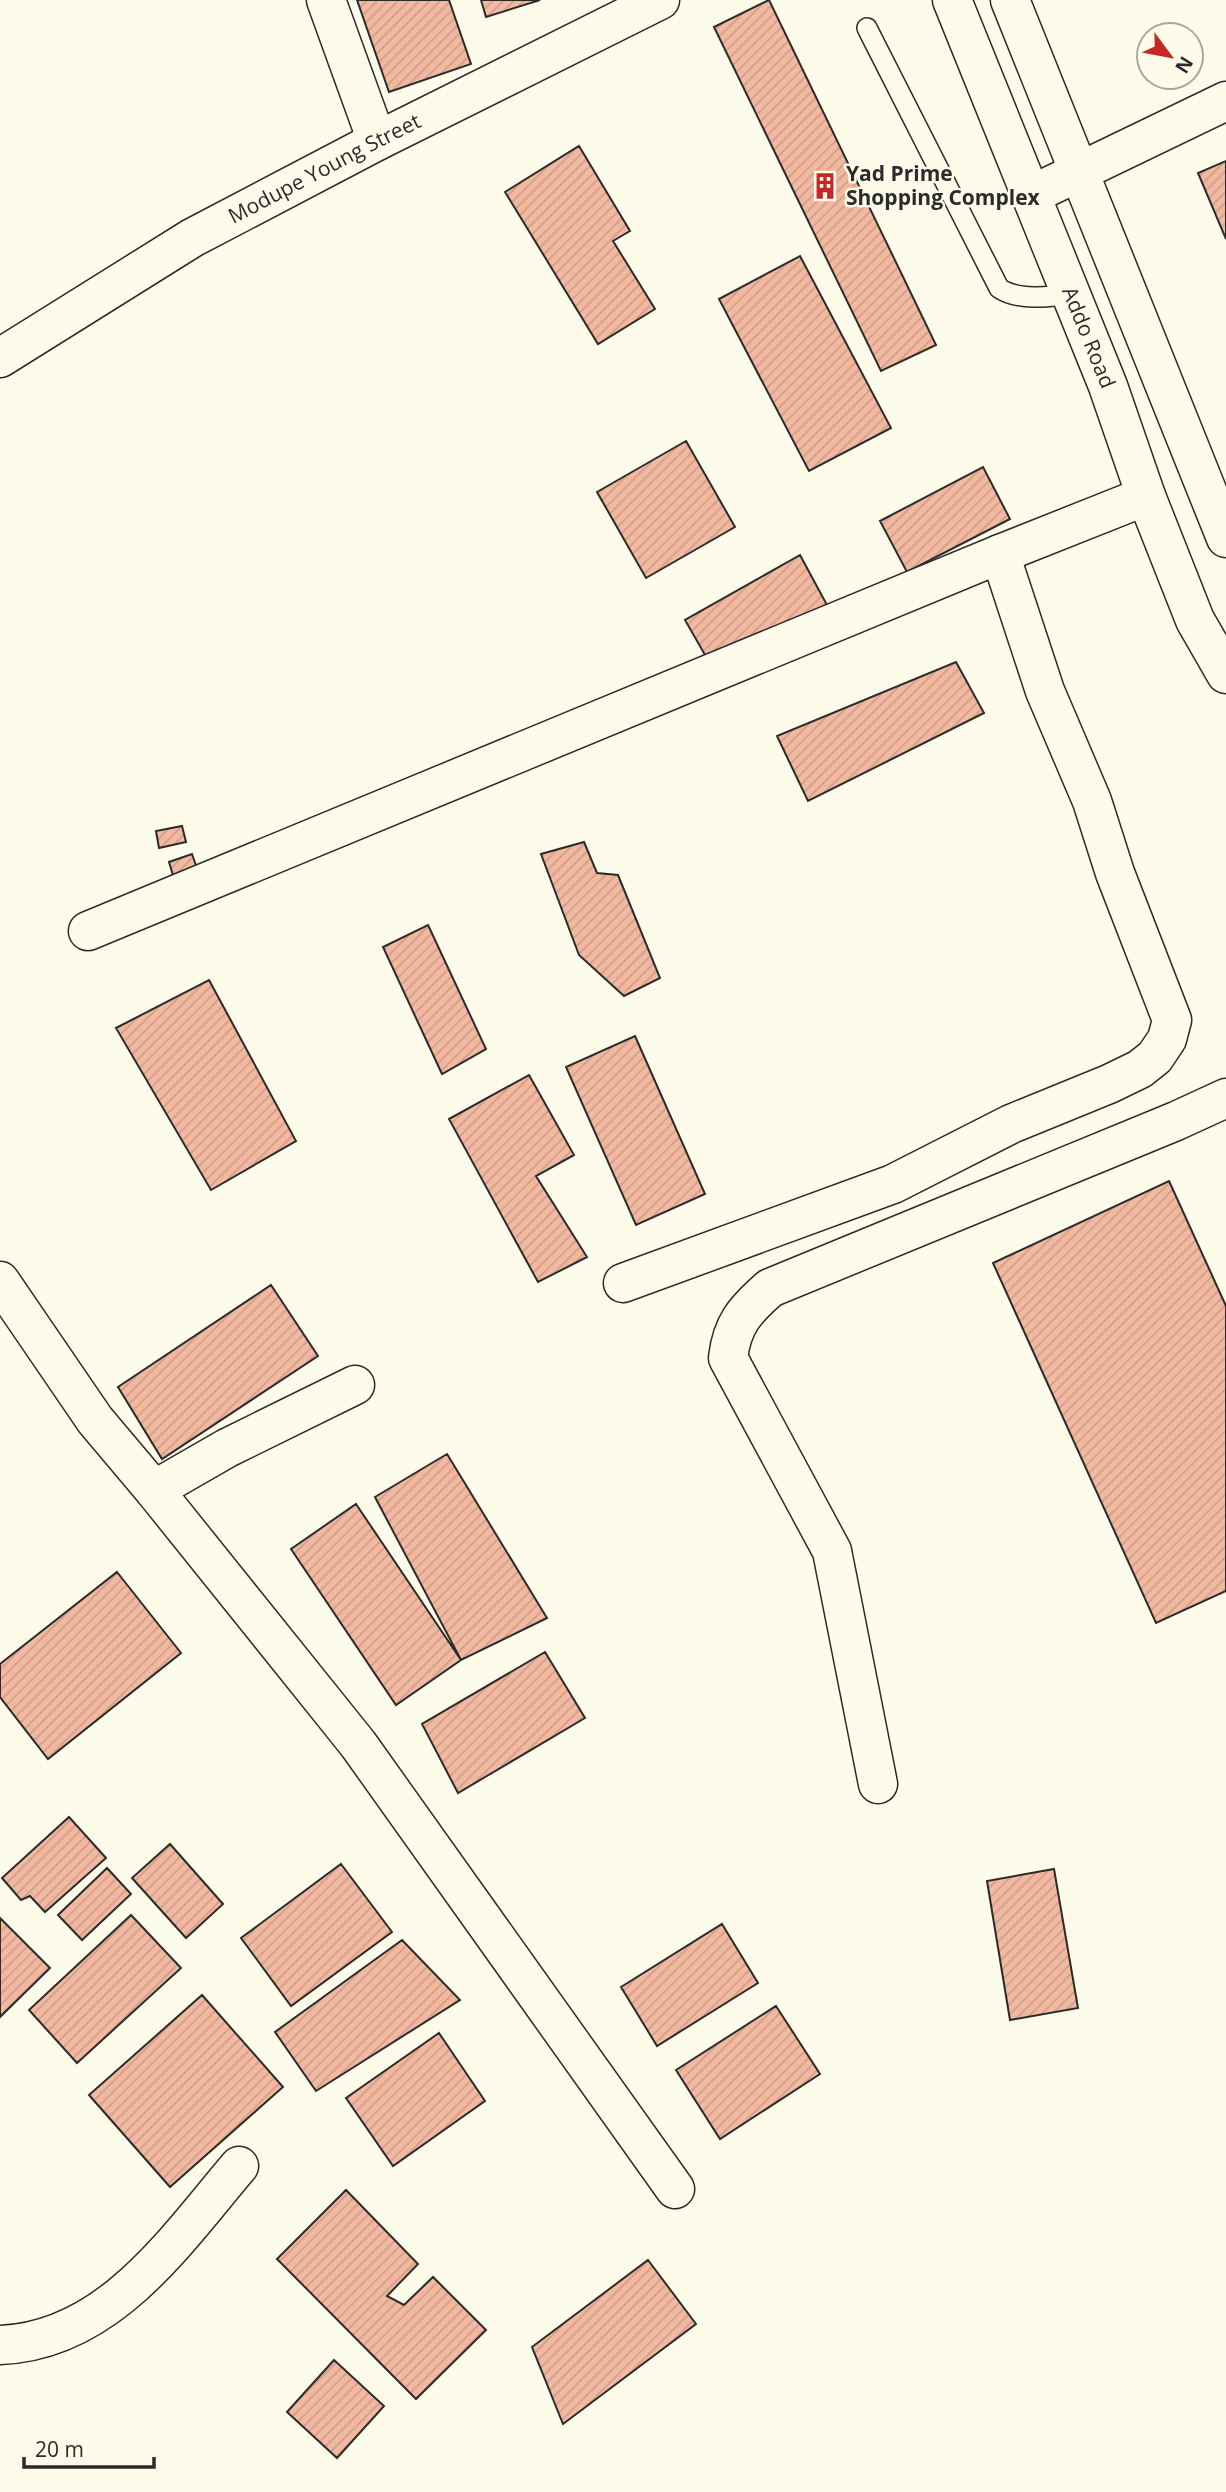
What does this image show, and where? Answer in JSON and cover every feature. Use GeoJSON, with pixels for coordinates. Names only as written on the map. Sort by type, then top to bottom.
{"type":"FeatureCollection","features":[{"type":"Feature","properties":{"kind":"street"},"geometry":{"type":"LineString","coordinates":[[326,0],[377,141]]}},
{"type":"Feature","properties":{"kind":"street","name":"Modupe Young Street"},"geometry":{"type":"LineString","coordinates":[[0,358],[192,238],[377,141],[660,0]]}},
{"type":"Feature","properties":{"kind":"street","name":"Addo Road"},"geometry":{"type":"LineString","coordinates":[[952,0],[1108,386],[1146,496],[1195,620],[1226,674]]}},
{"type":"Feature","properties":{"kind":"street"},"geometry":{"type":"LineString","coordinates":[[1010,0],[1226,538]]}},
{"type":"Feature","properties":{"kind":"street"},"geometry":{"type":"LineString","coordinates":[[1031,195],[1226,101]]}},
{"type":"Feature","properties":{"kind":"street"},"geometry":{"type":"LineString","coordinates":[[88,931],[1146,496]]}},
{"type":"Feature","properties":{"kind":"street"},"geometry":{"type":"LineString","coordinates":[[623,1283],[893,1184],[1010,1124],[1140,1069],[1155,1057],[1167,1040],[1172,1020],[1115,873],[1092,801],[1045,691],[1000,554]]}},
{"type":"Feature","properties":{"kind":"street"},"geometry":{"type":"LineString","coordinates":[[877,1784],[832,1551],[727,1358],[730,1338],[746,1308],[770,1288],[1226,1098]]}},
{"type":"Feature","properties":{"kind":"street"},"geometry":{"type":"LineString","coordinates":[[0,1281],[95,1420],[358,1744],[675,2189]]}},
{"type":"Feature","properties":{"kind":"street"},"geometry":{"type":"LineString","coordinates":[[154,1490],[227,1448],[355,1385]]}},
{"type":"Feature","properties":{"kind":"street"},"geometry":{"type":"LineString","coordinates":[[0,2345],[27,2343],[90,2319],[126,2293],[155,2264],[239,2166]]}},
{"type":"Feature","properties":{"kind":"lane"},"geometry":{"type":"LineString","coordinates":[[867,28],[999,288],[1007,294],[1071,294]]}},
{"type":"Feature","properties":{"kind":"building"},"geometry":{"type":"Polygon","coordinates":[[[357,0],[449,0],[471,64],[389,92],[357,0]]]}},
{"type":"Feature","properties":{"kind":"building"},"geometry":{"type":"Polygon","coordinates":[[[481,0],[540,0],[486,17],[481,0]]]}},
{"type":"Feature","properties":{"kind":"building","name":"Yad Prime Shopping Complex"},"geometry":{"type":"Polygon","coordinates":[[[769,0],[936,345],[881,371],[714,27],[769,0]]]}},
{"type":"Feature","properties":{"kind":"building"},"geometry":{"type":"Polygon","coordinates":[[[579,146],[630,231],[613,241],[655,309],[598,344],[505,192],[579,146]]]}},
{"type":"Feature","properties":{"kind":"building"},"geometry":{"type":"Polygon","coordinates":[[[1226,161],[1226,239],[1198,173],[1226,161]]]}},
{"type":"Feature","properties":{"kind":"building"},"geometry":{"type":"Polygon","coordinates":[[[800,256],[891,428],[809,471],[719,299],[800,256]]]}},
{"type":"Feature","properties":{"kind":"building"},"geometry":{"type":"Polygon","coordinates":[[[686,441],[735,527],[646,578],[597,492],[686,441]]]}},
{"type":"Feature","properties":{"kind":"building"},"geometry":{"type":"Polygon","coordinates":[[[983,467],[1010,519],[907,572],[880,521],[983,467]]]}},
{"type":"Feature","properties":{"kind":"building"},"geometry":{"type":"Polygon","coordinates":[[[800,555],[827,605],[713,669],[685,620],[800,555]]]}},
{"type":"Feature","properties":{"kind":"building"},"geometry":{"type":"Polygon","coordinates":[[[956,662],[984,713],[808,801],[777,736],[956,662]]]}},
{"type":"Feature","properties":{"kind":"building"},"geometry":{"type":"Polygon","coordinates":[[[182,826],[186,842],[159,848],[156,831],[182,826]]]}},
{"type":"Feature","properties":{"kind":"building"},"geometry":{"type":"Polygon","coordinates":[[[584,842],[597,873],[618,875],[660,978],[624,996],[579,955],[541,854],[584,842]]]}},
{"type":"Feature","properties":{"kind":"building"},"geometry":{"type":"Polygon","coordinates":[[[192,854],[199,874],[175,882],[169,862],[192,854]]]}},
{"type":"Feature","properties":{"kind":"building"},"geometry":{"type":"Polygon","coordinates":[[[428,925],[486,1049],[442,1074],[383,947],[428,925]]]}},
{"type":"Feature","properties":{"kind":"building"},"geometry":{"type":"Polygon","coordinates":[[[209,980],[296,1141],[211,1190],[116,1028],[209,980]]]}},
{"type":"Feature","properties":{"kind":"building"},"geometry":{"type":"Polygon","coordinates":[[[635,1036],[705,1194],[636,1225],[566,1067],[635,1036]]]}},
{"type":"Feature","properties":{"kind":"building"},"geometry":{"type":"Polygon","coordinates":[[[529,1075],[574,1155],[536,1176],[587,1257],[538,1282],[449,1119],[529,1075]]]}},
{"type":"Feature","properties":{"kind":"building"},"geometry":{"type":"Polygon","coordinates":[[[1169,1181],[1226,1306],[1226,1591],[1156,1623],[993,1263],[1169,1181]]]}},
{"type":"Feature","properties":{"kind":"building"},"geometry":{"type":"Polygon","coordinates":[[[271,1285],[318,1356],[162,1459],[118,1387],[271,1285]]]}},
{"type":"Feature","properties":{"kind":"building"},"geometry":{"type":"Polygon","coordinates":[[[447,1454],[547,1618],[461,1660],[375,1497],[447,1454]]]}},
{"type":"Feature","properties":{"kind":"building"},"geometry":{"type":"Polygon","coordinates":[[[356,1504],[461,1660],[396,1705],[291,1549],[356,1504]]]}},
{"type":"Feature","properties":{"kind":"building"},"geometry":{"type":"Polygon","coordinates":[[[117,1572],[181,1653],[48,1759],[0,1697],[0,1664],[117,1572]]]}},
{"type":"Feature","properties":{"kind":"building"},"geometry":{"type":"Polygon","coordinates":[[[545,1652],[585,1718],[458,1793],[422,1724],[545,1652]]]}},
{"type":"Feature","properties":{"kind":"building"},"geometry":{"type":"Polygon","coordinates":[[[69,1817],[106,1858],[45,1912],[30,1896],[21,1900],[2,1878],[69,1817]]]}},
{"type":"Feature","properties":{"kind":"building"},"geometry":{"type":"Polygon","coordinates":[[[170,1844],[223,1904],[186,1938],[132,1878],[170,1844]]]}},
{"type":"Feature","properties":{"kind":"building"},"geometry":{"type":"Polygon","coordinates":[[[341,1864],[392,1932],[291,2006],[241,1938],[341,1864]]]}},
{"type":"Feature","properties":{"kind":"building"},"geometry":{"type":"Polygon","coordinates":[[[107,1868],[131,1894],[82,1940],[58,1915],[107,1868]]]}},
{"type":"Feature","properties":{"kind":"building"},"geometry":{"type":"Polygon","coordinates":[[[1054,1869],[1078,2008],[1010,2020],[987,1881],[1054,1869]]]}},
{"type":"Feature","properties":{"kind":"building"},"geometry":{"type":"Polygon","coordinates":[[[131,1915],[181,1968],[77,2063],[29,2010],[131,1915]]]}},
{"type":"Feature","properties":{"kind":"building"},"geometry":{"type":"Polygon","coordinates":[[[0,1918],[50,1968],[0,2017],[0,1918]]]}},
{"type":"Feature","properties":{"kind":"building"},"geometry":{"type":"Polygon","coordinates":[[[722,1924],[758,1983],[657,2046],[621,1987],[722,1924]]]}},
{"type":"Feature","properties":{"kind":"building"},"geometry":{"type":"Polygon","coordinates":[[[402,1940],[460,2000],[316,2091],[275,2032],[402,1940]]]}},
{"type":"Feature","properties":{"kind":"building"},"geometry":{"type":"Polygon","coordinates":[[[202,1995],[283,2087],[170,2187],[89,2095],[202,1995]]]}},
{"type":"Feature","properties":{"kind":"building"},"geometry":{"type":"Polygon","coordinates":[[[776,2006],[820,2074],[720,2139],[676,2070],[776,2006]]]}},
{"type":"Feature","properties":{"kind":"building"},"geometry":{"type":"Polygon","coordinates":[[[439,2033],[485,2101],[393,2166],[346,2098],[439,2033]]]}},
{"type":"Feature","properties":{"kind":"building"},"geometry":{"type":"Polygon","coordinates":[[[346,2190],[418,2264],[387,2296],[404,2305],[433,2277],[486,2330],[416,2399],[277,2259],[346,2190]]]}},
{"type":"Feature","properties":{"kind":"building"},"geometry":{"type":"Polygon","coordinates":[[[648,2260],[696,2324],[563,2424],[532,2347],[648,2260]]]}},
{"type":"Feature","properties":{"kind":"building"},"geometry":{"type":"Polygon","coordinates":[[[334,2360],[384,2406],[337,2458],[287,2412],[334,2360]]]}},
{"type":"Feature","properties":{"kind":"place","name":"Yad Prime Shopping Complex"},"geometry":{"type":"Point","coordinates":[825,186]}}]}
